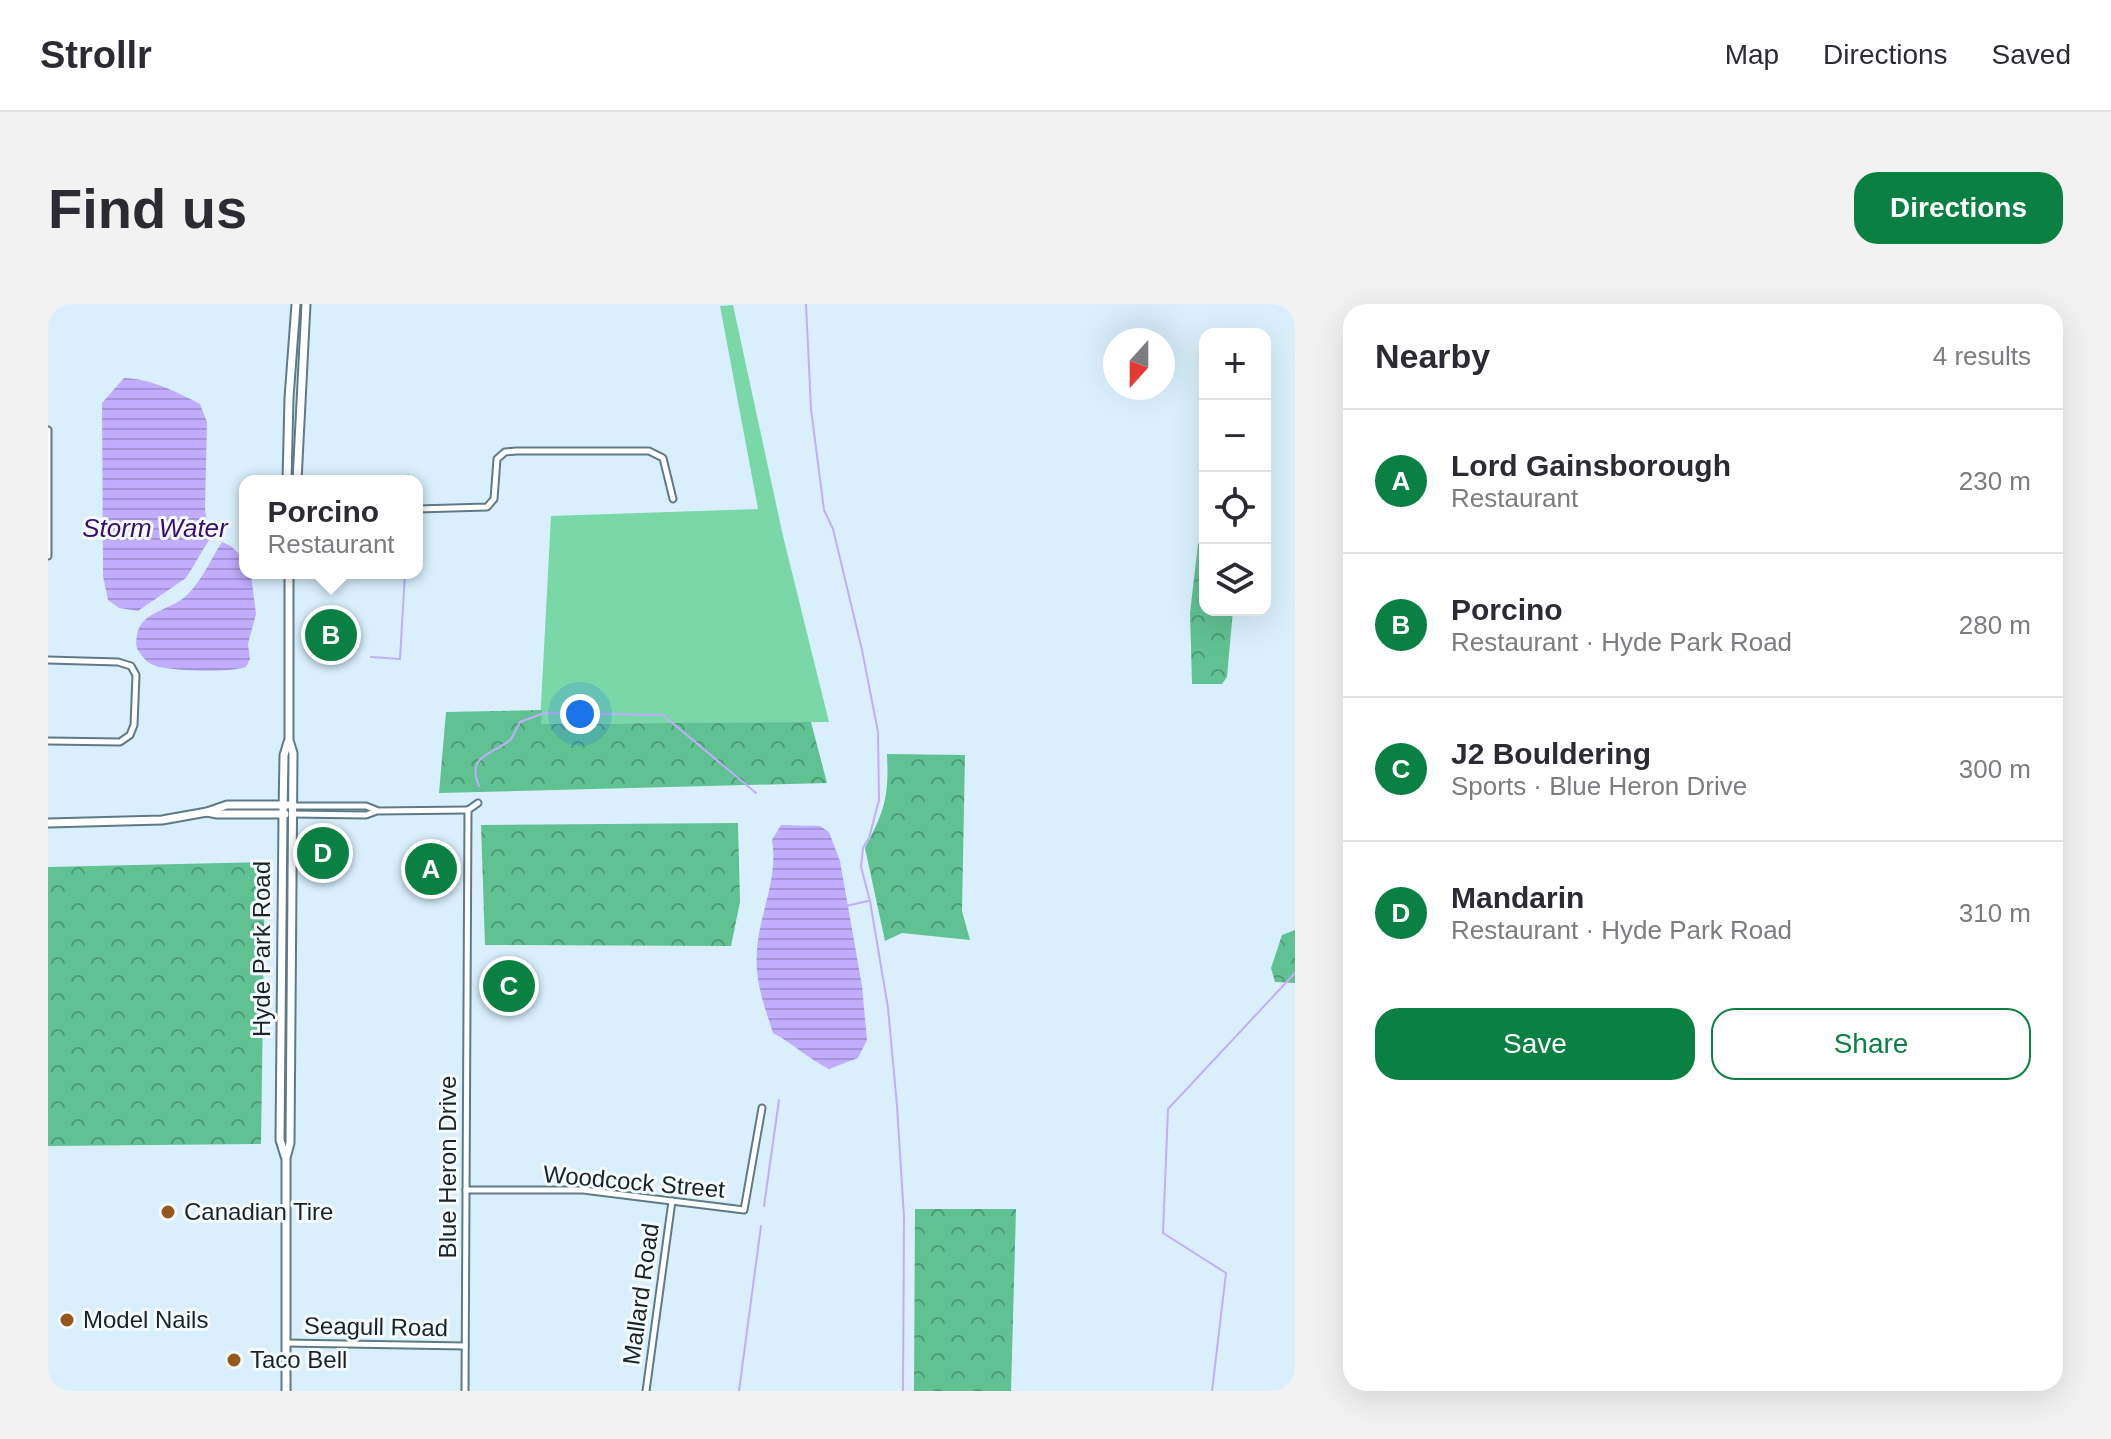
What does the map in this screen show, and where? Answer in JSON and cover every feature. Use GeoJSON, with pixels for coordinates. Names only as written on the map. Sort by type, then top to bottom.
{"type":"FeatureCollection","features":[{"type":"Feature","properties":{"kind":"main road"},"geometry":{"type":"LineString","coordinates":[[287,475],[296,304]]}},
{"type":"Feature","properties":{"kind":"main road"},"geometry":{"type":"LineString","coordinates":[[297,475],[306,304]]}},
{"type":"Feature","properties":{"kind":"main road","name":"Hyde Park Road"},"geometry":{"type":"LineString","coordinates":[[286,1391],[286,1158],[290,1143],[287,810],[293,753],[289,740],[289,579]]}},
{"type":"Feature","properties":{"kind":"main road"},"geometry":{"type":"LineString","coordinates":[[48,823],[162,820],[227,805],[287,810]]}},
{"type":"Feature","properties":{"kind":"street"},"geometry":{"type":"LineString","coordinates":[[48,430],[48,556]]}},
{"type":"Feature","properties":{"kind":"street"},"geometry":{"type":"LineString","coordinates":[[423,509],[487,507],[494,499],[497,459],[505,452],[516,451],[649,451],[663,458],[673,499]]}},
{"type":"Feature","properties":{"kind":"street"},"geometry":{"type":"LineString","coordinates":[[48,660],[118,662],[131,666],[136,675],[134,725],[130,735],[120,742],[48,741]]}},
{"type":"Feature","properties":{"kind":"street"},"geometry":{"type":"LineString","coordinates":[[287,810],[366,815],[377,811],[468,810],[478,803]]}},
{"type":"Feature","properties":{"kind":"street","name":"Blue Heron Drive"},"geometry":{"type":"LineString","coordinates":[[465,1391],[468,810]]}},
{"type":"Feature","properties":{"kind":"street","name":"Woodcock Street"},"geometry":{"type":"LineString","coordinates":[[466,1190],[583,1190],[744,1210],[762,1108]]}},
{"type":"Feature","properties":{"kind":"street","name":"Mallard Road"},"geometry":{"type":"LineString","coordinates":[[646,1391],[672,1201]]}},
{"type":"Feature","properties":{"kind":"street","name":"Seagull Road"},"geometry":{"type":"LineString","coordinates":[[286,1343],[465,1346]]}},
{"type":"Feature","properties":{"kind":"green space"},"geometry":{"type":"Polygon","coordinates":[[[733,305],[783,536],[829,722],[540,724],[551,516],[758,509],[720,306],[733,305]]]}},
{"type":"Feature","properties":{"kind":"green space"},"geometry":{"type":"Polygon","coordinates":[[[1198,544],[1199,616],[1232,616],[1227,677],[1222,684],[1192,684],[1190,613],[1198,544]]]}},
{"type":"Feature","properties":{"kind":"green space"},"geometry":{"type":"Polygon","coordinates":[[[542,710],[541,724],[811,722],[827,783],[439,793],[446,712],[542,710]]]}},
{"type":"Feature","properties":{"kind":"green space"},"geometry":{"type":"Polygon","coordinates":[[[887,754],[965,755],[962,911],[970,940],[902,933],[885,941],[865,848],[884,803],[887,754]]]}},
{"type":"Feature","properties":{"kind":"green space"},"geometry":{"type":"Polygon","coordinates":[[[738,823],[740,902],[731,946],[485,945],[481,825],[738,823]]]}},
{"type":"Feature","properties":{"kind":"green space"},"geometry":{"type":"Polygon","coordinates":[[[265,862],[261,1144],[48,1146],[48,867],[265,862]]]}},
{"type":"Feature","properties":{"kind":"green space"},"geometry":{"type":"Polygon","coordinates":[[[1295,930],[1295,983],[1275,982],[1271,968],[1282,935],[1295,930]]]}},
{"type":"Feature","properties":{"kind":"green space"},"geometry":{"type":"Polygon","coordinates":[[[915,1209],[1016,1209],[1011,1391],[914,1391],[915,1209]]]}},
{"type":"Feature","properties":{"kind":"water","name":"Storm Water"},"geometry":{"type":"Polygon","coordinates":[[[124,378],[153,383],[191,399],[200,404],[207,422],[205,508],[209,540],[186,578],[138,611],[119,608],[108,600],[103,576],[102,403],[124,378]]]}},
{"type":"Feature","properties":{"kind":"water","name":"Storm Water"},"geometry":{"type":"Polygon","coordinates":[[[222,542],[239,554],[239,579],[252,579],[256,614],[248,644],[250,659],[246,667],[191,670],[151,664],[137,647],[137,635],[144,620],[181,600],[202,576],[222,542]]]}},
{"type":"Feature","properties":{"kind":"water"},"geometry":{"type":"Polygon","coordinates":[[[781,825],[820,826],[829,832],[840,861],[862,986],[867,1040],[858,1058],[829,1069],[773,1033],[760,987],[758,940],[772,878],[772,840],[781,825]]]}},
{"type":"Feature","properties":{"kind":"waterway"},"geometry":{"type":"LineString","coordinates":[[806,304],[811,409],[824,510],[833,529],[878,732],[879,800],[869,838],[863,848],[861,867],[870,901],[888,1008],[897,1106],[904,1217],[903,1391]]}},
{"type":"Feature","properties":{"kind":"waterway"},"geometry":{"type":"LineString","coordinates":[[371,657],[400,659],[405,579]]}},
{"type":"Feature","properties":{"kind":"waterway"},"geometry":{"type":"LineString","coordinates":[[479,786],[476,775],[479,761],[511,739],[520,722],[544,713],[663,715],[756,793]]}},
{"type":"Feature","properties":{"kind":"waterway"},"geometry":{"type":"LineString","coordinates":[[846,906],[868,901]]}},
{"type":"Feature","properties":{"kind":"waterway"},"geometry":{"type":"LineString","coordinates":[[1212,1391],[1226,1273],[1163,1233],[1168,1109],[1295,973]]}},
{"type":"Feature","properties":{"kind":"waterway"},"geometry":{"type":"LineString","coordinates":[[764,1206],[779,1100]]}},
{"type":"Feature","properties":{"kind":"waterway"},"geometry":{"type":"LineString","coordinates":[[739,1391],[761,1226]]}},
{"type":"Feature","properties":{"kind":"place","name":"Porcino"},"geometry":{"type":"Point","coordinates":[331,635]}},
{"type":"Feature","properties":{"kind":"place","name":"Mandarin"},"geometry":{"type":"Point","coordinates":[323,853]}},
{"type":"Feature","properties":{"kind":"place","name":"Lord Gainsborough"},"geometry":{"type":"Point","coordinates":[431,869]}},
{"type":"Feature","properties":{"kind":"place","name":"J2 Bouldering"},"geometry":{"type":"Point","coordinates":[509,986]}},
{"type":"Feature","properties":{"kind":"place","name":"Canadian Tire"},"geometry":{"type":"Point","coordinates":[168,1212]}},
{"type":"Feature","properties":{"kind":"place","name":"Model Nails"},"geometry":{"type":"Point","coordinates":[67,1320]}},
{"type":"Feature","properties":{"kind":"place","name":"Taco Bell"},"geometry":{"type":"Point","coordinates":[234,1360]}}]}
